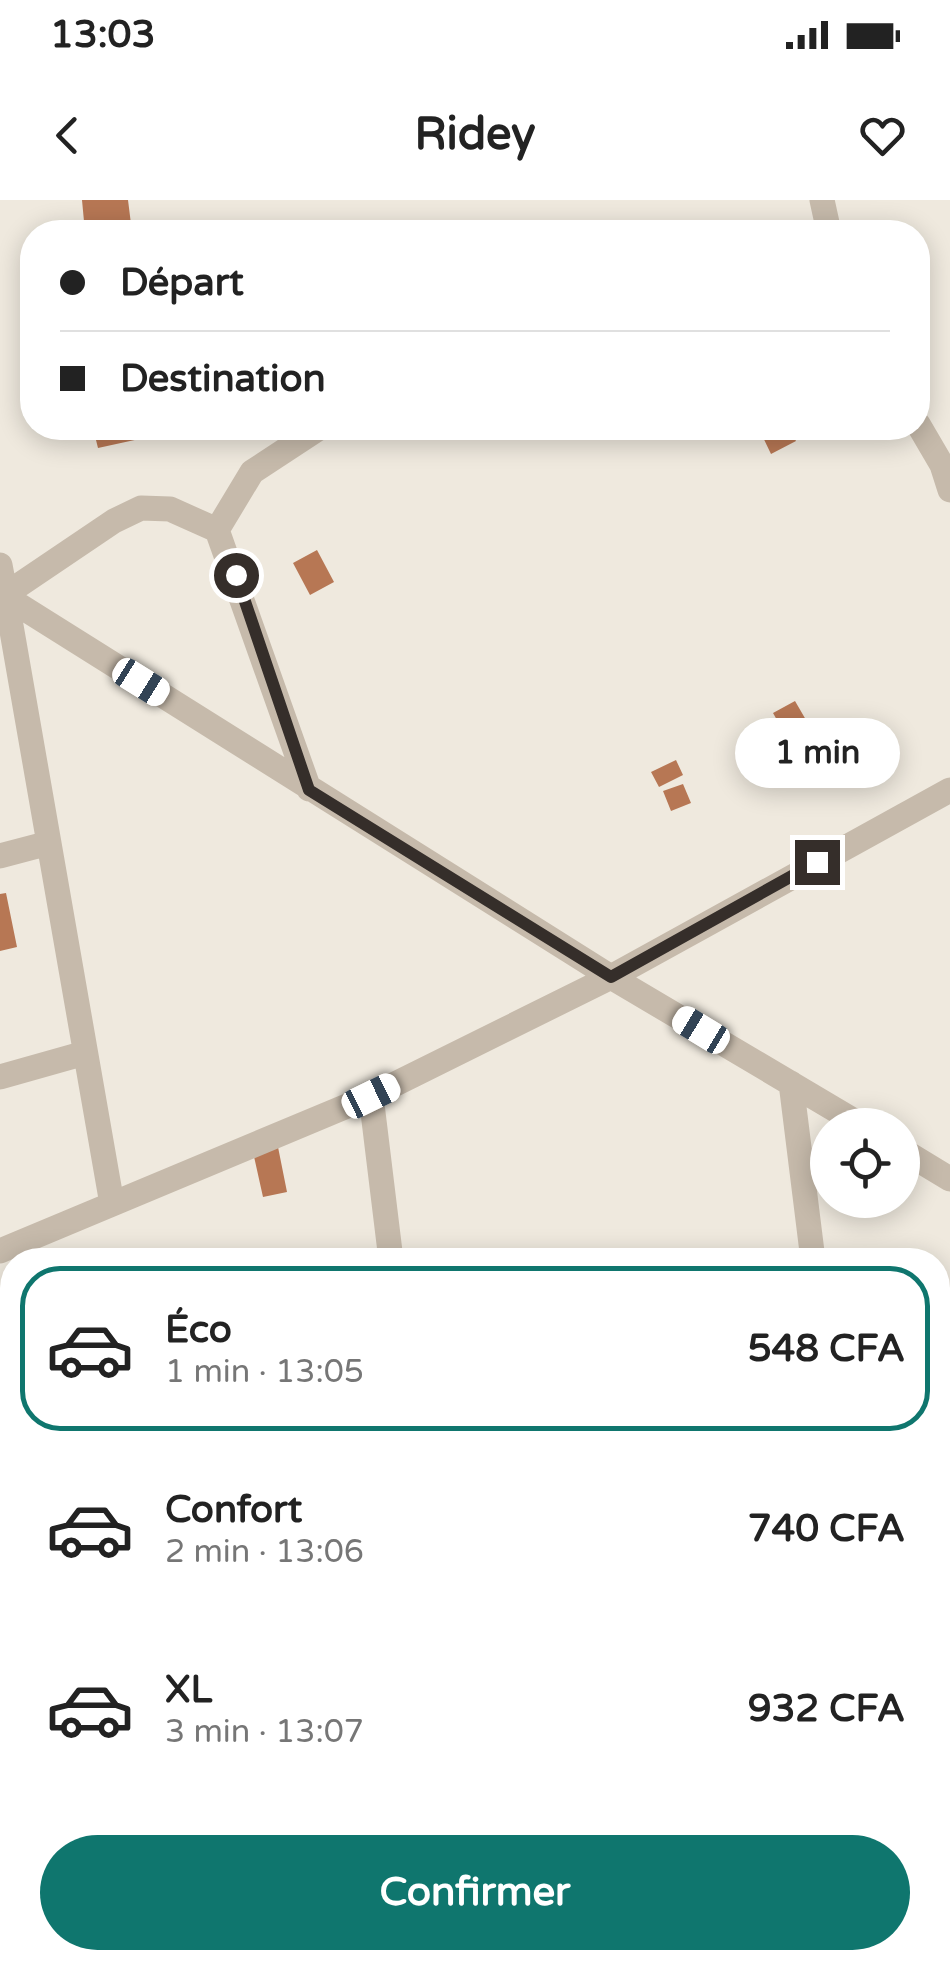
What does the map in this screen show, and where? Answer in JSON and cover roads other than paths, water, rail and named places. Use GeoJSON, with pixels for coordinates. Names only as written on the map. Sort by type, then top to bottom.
{"type":"FeatureCollection","features":[{"type":"Feature","properties":{"kind":"street"},"geometry":{"type":"LineString","coordinates":[[217,530],[252,472],[301,440]]}},
{"type":"Feature","properties":{"kind":"street"},"geometry":{"type":"LineString","coordinates":[[927,440],[942,465],[950,490]]}},
{"type":"Feature","properties":{"kind":"street"},"geometry":{"type":"LineString","coordinates":[[2,596],[114,521],[141,508],[170,510],[217,530],[309,790]]}},
{"type":"Feature","properties":{"kind":"street"},"geometry":{"type":"LineString","coordinates":[[0,565],[2,596],[112,1204]]}},
{"type":"Feature","properties":{"kind":"street"},"geometry":{"type":"LineString","coordinates":[[2,596],[611,977],[832,1108]]}},
{"type":"Feature","properties":{"kind":"street"},"geometry":{"type":"LineString","coordinates":[[7,1248],[371,1096],[611,977],[950,790]]}},
{"type":"Feature","properties":{"kind":"street"},"geometry":{"type":"LineString","coordinates":[[0,856],[49,843]]}},
{"type":"Feature","properties":{"kind":"street"},"geometry":{"type":"LineString","coordinates":[[0,1077],[86,1053]]}},
{"type":"Feature","properties":{"kind":"street"},"geometry":{"type":"LineString","coordinates":[[791,1083],[812,1248]]}},
{"type":"Feature","properties":{"kind":"street"},"geometry":{"type":"LineString","coordinates":[[371,1096],[390,1248]]}},
{"type":"Feature","properties":{"kind":"street"},"geometry":{"type":"LineString","coordinates":[[920,1161],[950,1179]]}}]}
